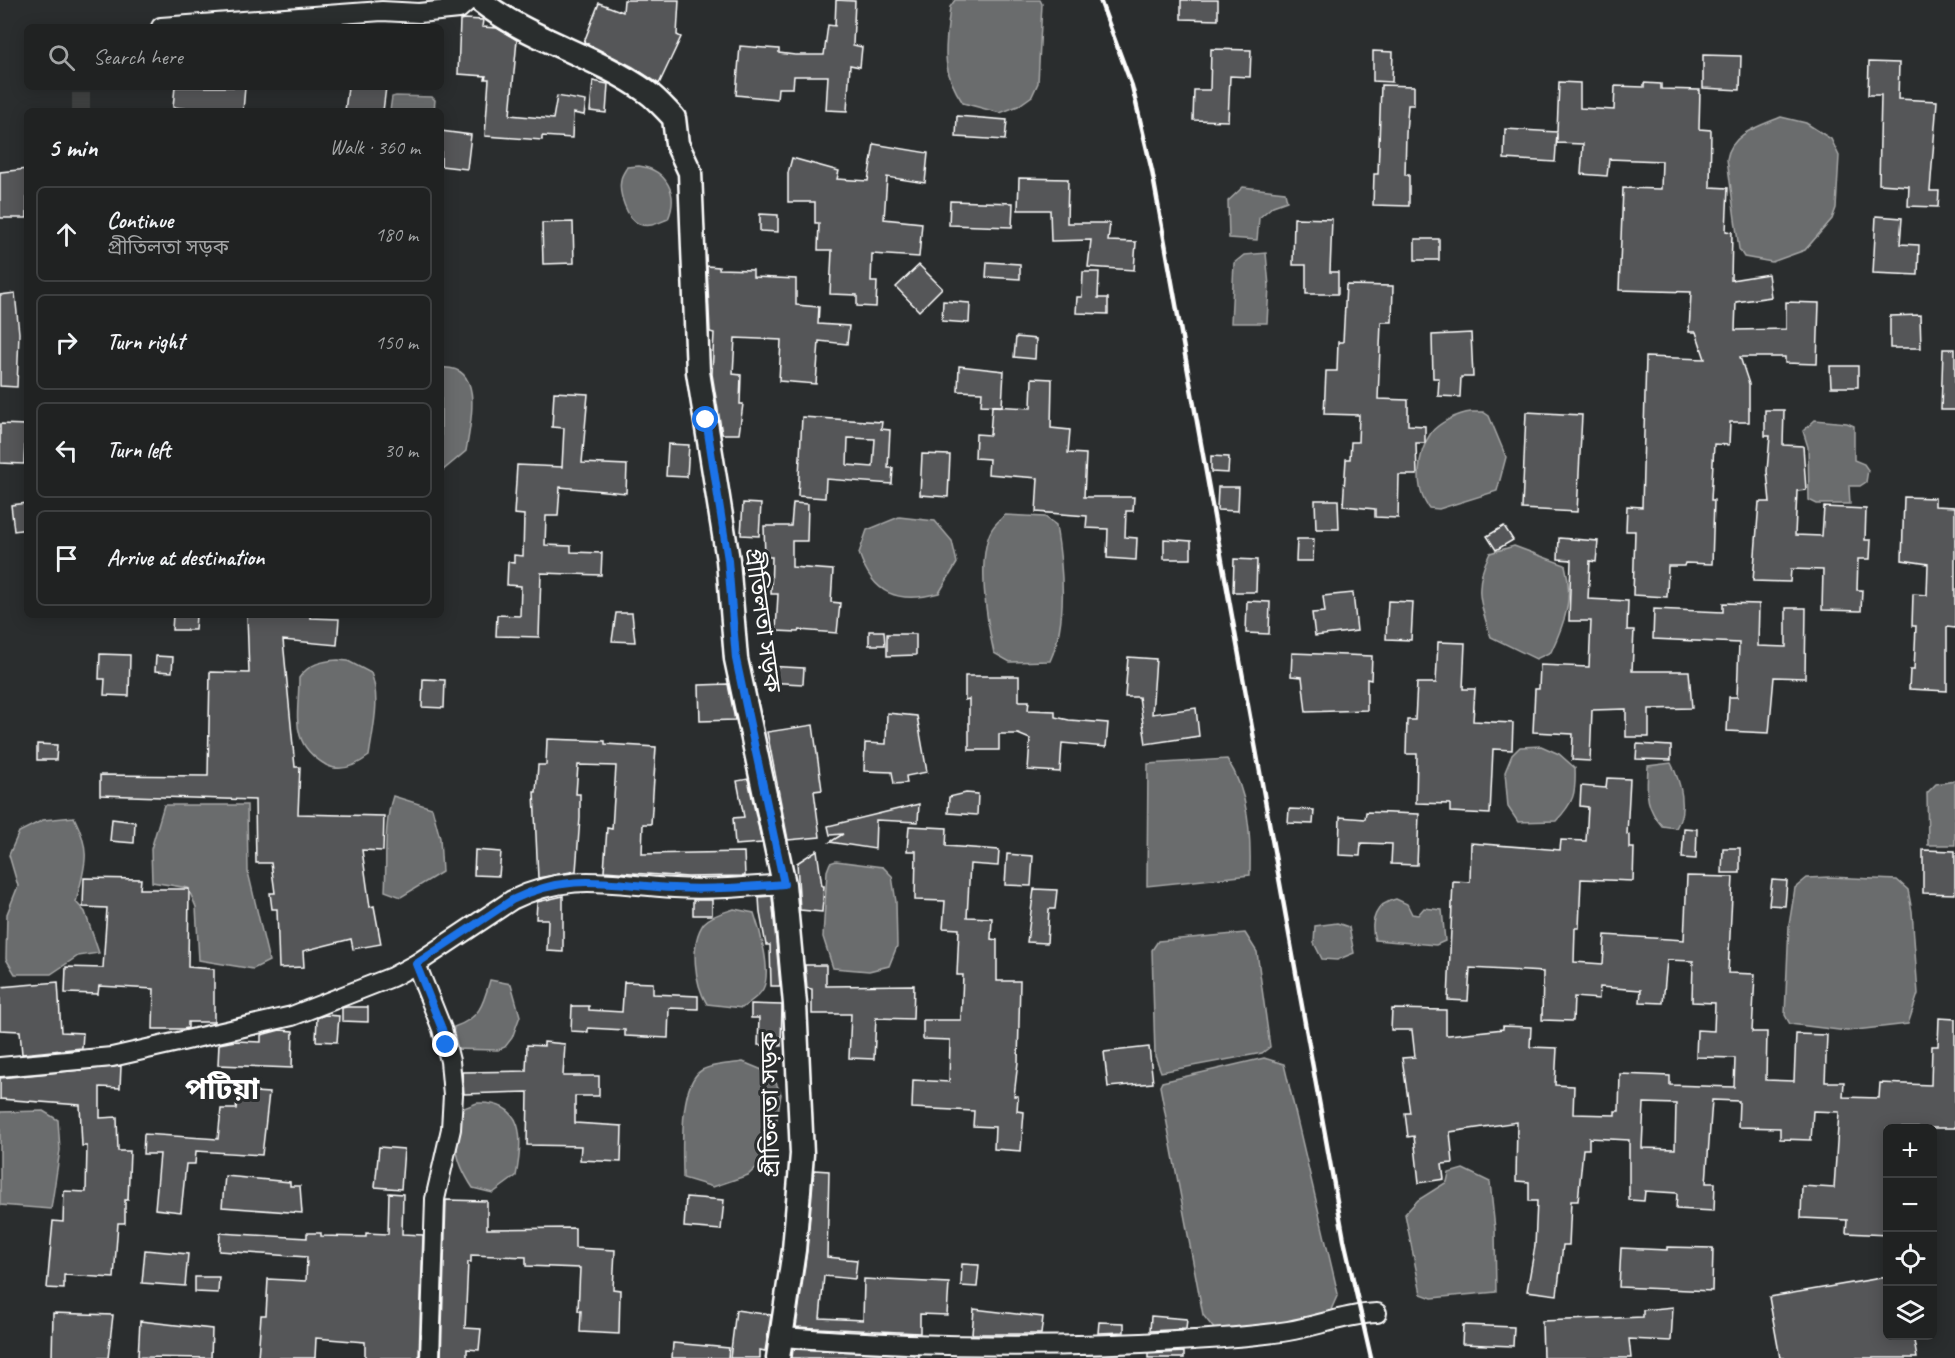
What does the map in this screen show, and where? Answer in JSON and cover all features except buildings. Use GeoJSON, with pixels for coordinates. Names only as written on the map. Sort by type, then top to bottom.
{"type":"FeatureCollection","features":[{"type":"Feature","properties":{"kind":"main road","name":"প্রীতিলতা সড়ক"},"geometry":{"type":"LineString","coordinates":[[479,0],[530,32],[596,62],[647,93],[674,118],[677,144],[690,172],[698,372],[728,560],[736,659],[784,884],[795,1004],[802,1154],[794,1250],[779,1347]]}},
{"type":"Feature","properties":{"kind":"street"},"geometry":{"type":"LineString","coordinates":[[205,24],[382,12],[419,14],[459,9],[469,0]]}},
{"type":"Feature","properties":{"kind":"street"},"geometry":{"type":"LineString","coordinates":[[0,1067],[112,1057],[292,1016],[344,998],[416,964],[512,900],[528,892],[565,882],[600,880],[674,888],[730,888],[784,884]]}},
{"type":"Feature","properties":{"kind":"street"},"geometry":{"type":"LineString","coordinates":[[416,964],[442,1029],[450,1061],[453,1095],[451,1129],[435,1199],[430,1358]]}},
{"type":"Feature","properties":{"kind":"street"},"geometry":{"type":"LineString","coordinates":[[779,1347],[857,1343],[1077,1344],[1194,1340],[1289,1331],[1361,1313],[1377,1313]]}},
{"type":"Feature","properties":{"kind":"shaded area"},"geometry":{"type":"Polygon","coordinates":[[[955,0],[1040,0],[1042,4],[1038,83],[1032,96],[1018,106],[1000,113],[963,103],[955,90],[947,68],[946,57],[950,7],[955,0]]]}},
{"type":"Feature","properties":{"kind":"shaded area"},"geometry":{"type":"Polygon","coordinates":[[[392,97],[432,97],[435,100],[434,108],[390,108],[392,97]]]}},
{"type":"Feature","properties":{"kind":"shaded area"},"geometry":{"type":"Polygon","coordinates":[[[1781,117],[1806,123],[1831,139],[1839,156],[1836,208],[1832,219],[1805,250],[1772,262],[1744,257],[1739,249],[1727,159],[1734,143],[1740,137],[1756,127],[1781,117]]]}},
{"type":"Feature","properties":{"kind":"shaded area"},"geometry":{"type":"Polygon","coordinates":[[[639,166],[657,172],[668,185],[672,201],[668,219],[643,225],[635,221],[627,211],[621,192],[621,178],[627,167],[639,166]]]}},
{"type":"Feature","properties":{"kind":"shaded area"},"geometry":{"type":"Polygon","coordinates":[[[1243,187],[1285,192],[1287,201],[1273,206],[1259,218],[1257,240],[1229,238],[1228,201],[1243,187]]]}},
{"type":"Feature","properties":{"kind":"shaded area"},"geometry":{"type":"Polygon","coordinates":[[[1266,253],[1269,286],[1267,323],[1231,323],[1234,263],[1244,255],[1266,253]]]}},
{"type":"Feature","properties":{"kind":"shaded area"},"geometry":{"type":"Polygon","coordinates":[[[444,368],[455,369],[464,376],[470,386],[472,413],[466,451],[444,469],[444,368]]]}},
{"type":"Feature","properties":{"kind":"shaded area"},"geometry":{"type":"Polygon","coordinates":[[[1471,412],[1483,412],[1489,416],[1506,457],[1497,491],[1439,509],[1429,508],[1424,500],[1419,481],[1420,461],[1426,441],[1434,429],[1444,422],[1471,412]]]}},
{"type":"Feature","properties":{"kind":"shaded area"},"geometry":{"type":"Polygon","coordinates":[[[1815,420],[1847,423],[1854,426],[1854,460],[1864,464],[1868,470],[1866,482],[1860,486],[1849,486],[1850,504],[1817,504],[1809,500],[1808,447],[1803,431],[1815,420]]]}},
{"type":"Feature","properties":{"kind":"shaded area"},"geometry":{"type":"Polygon","coordinates":[[[1005,515],[1045,517],[1056,525],[1061,559],[1062,612],[1060,629],[1050,661],[1010,662],[994,653],[984,590],[985,556],[987,541],[992,529],[1005,515]]]}},
{"type":"Feature","properties":{"kind":"shaded area"},"geometry":{"type":"Polygon","coordinates":[[[899,517],[935,521],[952,541],[957,563],[939,593],[911,597],[889,593],[872,579],[865,567],[859,553],[867,530],[899,517]]]}},
{"type":"Feature","properties":{"kind":"shaded area"},"geometry":{"type":"Polygon","coordinates":[[[1514,546],[1565,565],[1568,577],[1567,610],[1560,630],[1551,652],[1536,659],[1491,637],[1481,605],[1481,575],[1490,553],[1514,546]]]}},
{"type":"Feature","properties":{"kind":"shaded area"},"geometry":{"type":"Polygon","coordinates":[[[338,660],[348,661],[371,673],[376,703],[369,756],[354,765],[343,768],[326,765],[314,757],[301,738],[298,728],[299,678],[307,669],[316,664],[338,660]]]}},
{"type":"Feature","properties":{"kind":"shaded area"},"geometry":{"type":"Polygon","coordinates":[[[1541,746],[1559,754],[1575,768],[1573,797],[1556,821],[1518,822],[1508,807],[1505,772],[1512,755],[1520,747],[1541,746]]]}},
{"type":"Feature","properties":{"kind":"shaded area"},"geometry":{"type":"Polygon","coordinates":[[[1227,759],[1240,786],[1247,815],[1250,875],[1147,886],[1148,764],[1227,759]]]}},
{"type":"Feature","properties":{"kind":"shaded area"},"geometry":{"type":"Polygon","coordinates":[[[1671,763],[1682,795],[1682,813],[1676,828],[1662,826],[1649,805],[1647,791],[1648,766],[1671,763]]]}},
{"type":"Feature","properties":{"kind":"shaded area"},"geometry":{"type":"Polygon","coordinates":[[[1955,781],[1955,845],[1928,845],[1927,793],[1936,784],[1955,781]]]}},
{"type":"Feature","properties":{"kind":"shaded area"},"geometry":{"type":"Polygon","coordinates":[[[393,796],[432,808],[440,838],[442,872],[401,897],[385,891],[387,831],[393,796]]]}},
{"type":"Feature","properties":{"kind":"shaded area"},"geometry":{"type":"Polygon","coordinates":[[[164,805],[247,805],[248,872],[269,961],[253,969],[199,960],[196,907],[188,888],[152,882],[151,849],[164,805]]]}},
{"type":"Feature","properties":{"kind":"shaded area"},"geometry":{"type":"Polygon","coordinates":[[[74,817],[80,829],[85,850],[84,868],[76,902],[85,912],[99,953],[78,956],[51,974],[15,974],[6,959],[7,914],[18,886],[9,855],[19,832],[43,820],[74,817]]]}},
{"type":"Feature","properties":{"kind":"shaded area"},"geometry":{"type":"Polygon","coordinates":[[[836,861],[883,867],[892,876],[896,902],[897,946],[889,966],[869,971],[833,968],[823,937],[827,871],[830,863],[836,861]]]}},
{"type":"Feature","properties":{"kind":"shaded area"},"geometry":{"type":"Polygon","coordinates":[[[1807,878],[1897,880],[1908,890],[1912,911],[1918,994],[1908,1024],[1847,1031],[1790,1024],[1785,1015],[1789,925],[1795,888],[1807,878]]]}},
{"type":"Feature","properties":{"kind":"shaded area"},"geometry":{"type":"Polygon","coordinates":[[[1396,899],[1407,904],[1412,914],[1418,915],[1424,908],[1442,910],[1445,941],[1436,945],[1375,940],[1373,926],[1376,914],[1383,904],[1396,899]]]}},
{"type":"Feature","properties":{"kind":"shaded area"},"geometry":{"type":"Polygon","coordinates":[[[734,909],[754,913],[766,962],[763,989],[742,1008],[707,1004],[699,986],[695,964],[696,941],[704,923],[714,916],[734,909]]]}},
{"type":"Feature","properties":{"kind":"shaded area"},"geometry":{"type":"Polygon","coordinates":[[[1337,923],[1349,927],[1354,953],[1337,960],[1322,959],[1314,943],[1315,926],[1337,923]]]}},
{"type":"Feature","properties":{"kind":"shaded area"},"geometry":{"type":"Polygon","coordinates":[[[1245,933],[1257,952],[1270,1047],[1262,1053],[1161,1072],[1155,1056],[1152,950],[1158,941],[1245,933]]]}},
{"type":"Feature","properties":{"kind":"shaded area"},"geometry":{"type":"Polygon","coordinates":[[[490,980],[511,984],[520,1016],[512,1038],[505,1047],[498,1050],[451,1049],[454,1027],[475,1015],[485,997],[490,980]]]}},
{"type":"Feature","properties":{"kind":"shaded area"},"geometry":{"type":"Polygon","coordinates":[[[1264,1058],[1284,1064],[1338,1294],[1330,1312],[1284,1324],[1215,1330],[1203,1315],[1160,1086],[1162,1082],[1264,1058]]]}},
{"type":"Feature","properties":{"kind":"shaded area"},"geometry":{"type":"Polygon","coordinates":[[[743,1062],[772,1074],[781,1094],[771,1154],[748,1175],[713,1187],[683,1178],[685,1103],[694,1078],[706,1068],[743,1062]]]}},
{"type":"Feature","properties":{"kind":"shaded area"},"geometry":{"type":"Polygon","coordinates":[[[477,1103],[493,1104],[505,1108],[518,1125],[520,1149],[516,1176],[493,1193],[473,1188],[458,1158],[458,1131],[464,1108],[477,1103]]]}},
{"type":"Feature","properties":{"kind":"shaded area"},"geometry":{"type":"Polygon","coordinates":[[[43,1111],[58,1120],[60,1150],[51,1209],[0,1205],[0,1112],[43,1111]]]}},
{"type":"Feature","properties":{"kind":"shaded area"},"geometry":{"type":"Polygon","coordinates":[[[1463,1169],[1490,1182],[1495,1229],[1496,1292],[1432,1298],[1421,1294],[1405,1214],[1418,1200],[1447,1182],[1449,1173],[1463,1169]]]}},
{"type":"Feature","properties":{"kind":"tunnel"},"geometry":{"type":"LineString","coordinates":[[81,90],[81,108]]}},
{"type":"Feature","properties":{"kind":"railway"},"geometry":{"type":"LineString","coordinates":[[1100,0],[1132,86],[1152,171],[1344,1240],[1371,1358]]}},
{"type":"Feature","properties":{"kind":"district","name":"পটিয়া"},"geometry":{"type":"Point","coordinates":[222,1089]}},
{"type":"Feature","properties":{"kind":"route"},"geometry":{"type":"LineString","coordinates":[[446,1045],[442,1029],[416,964],[512,900],[528,892],[565,882],[600,880],[674,888],[730,888],[784,884],[753,730],[736,659],[728,560],[706,420]]}}]}
